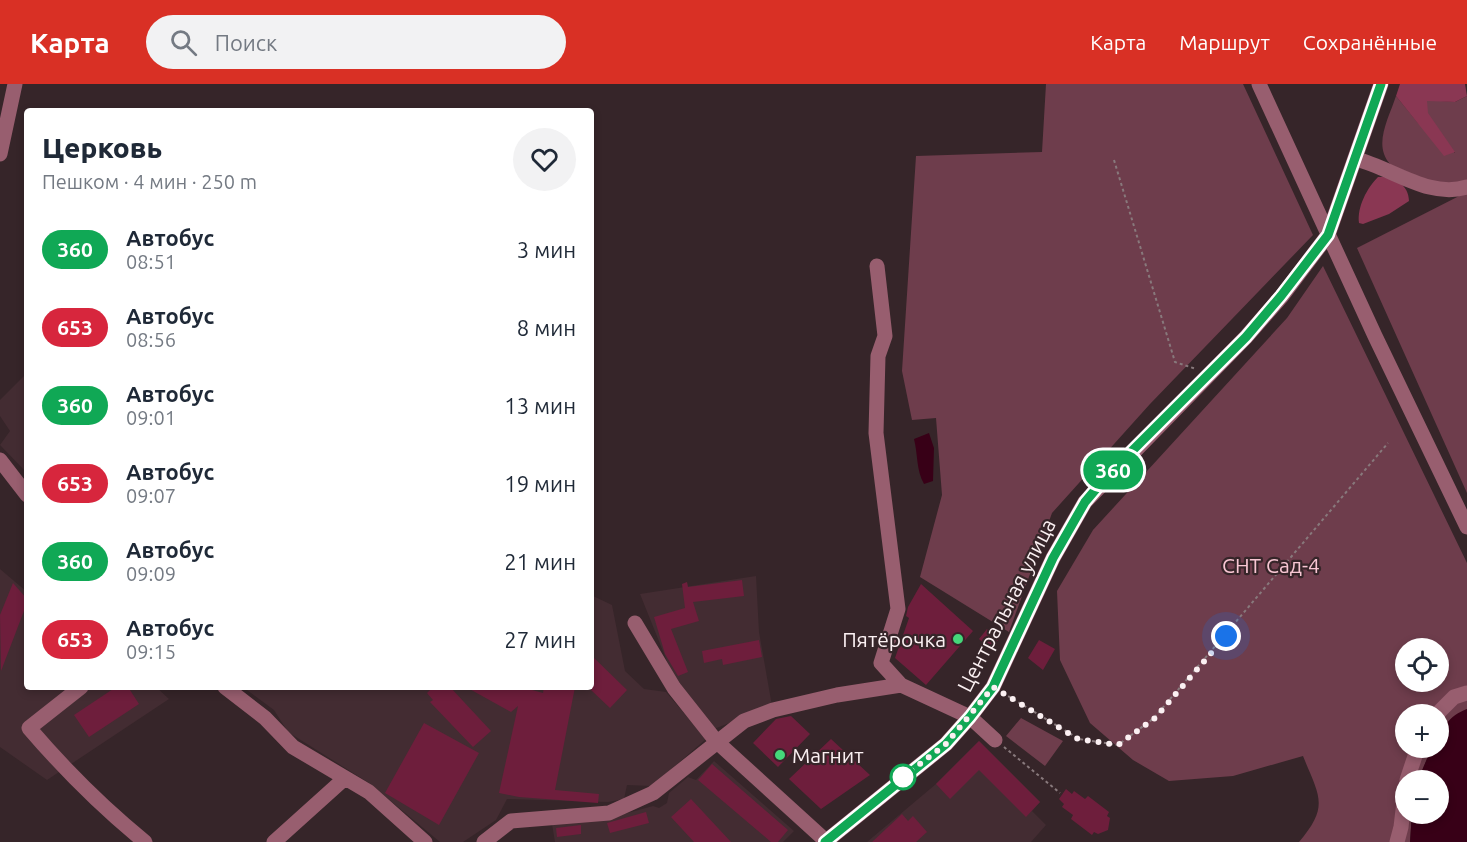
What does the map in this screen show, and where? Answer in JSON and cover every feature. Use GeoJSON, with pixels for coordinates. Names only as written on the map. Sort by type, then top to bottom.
{"type":"FeatureCollection","features":[{"type":"Feature","properties":{"kind":"street"},"geometry":{"type":"LineString","coordinates":[[0,154],[15,84]]}},
{"type":"Feature","properties":{"kind":"street"},"geometry":{"type":"LineString","coordinates":[[1259,84],[1467,527]]}},
{"type":"Feature","properties":{"kind":"street","name":"Центральная улица"},"geometry":{"type":"LineString","coordinates":[[826,842],[946,744],[970,717],[993,687],[1053,558],[1085,502],[1107,476],[1210,374],[1281,296],[1328,235],[1381,84]]}},
{"type":"Feature","properties":{"kind":"street"},"geometry":{"type":"LineString","coordinates":[[1356,159],[1432,188],[1451,191],[1467,187]]}},
{"type":"Feature","properties":{"kind":"street"},"geometry":{"type":"LineString","coordinates":[[877,266],[885,336],[878,356],[876,432],[898,609],[880,663],[901,685],[933,697],[970,717],[996,741]]}},
{"type":"Feature","properties":{"kind":"street"},"geometry":{"type":"LineString","coordinates":[[0,460],[24,491]]}},
{"type":"Feature","properties":{"kind":"street"},"geometry":{"type":"LineString","coordinates":[[634,623],[674,688],[715,739],[826,842]]}},
{"type":"Feature","properties":{"kind":"street"},"geometry":{"type":"LineString","coordinates":[[484,842],[511,821],[609,813],[653,794],[715,739],[744,721],[773,710],[837,695],[901,685]]}},
{"type":"Feature","properties":{"kind":"street"},"geometry":{"type":"LineString","coordinates":[[77,690],[30,728],[64,769],[105,810],[145,842]]}},
{"type":"Feature","properties":{"kind":"street"},"geometry":{"type":"LineString","coordinates":[[229,690],[265,718],[293,747],[369,792],[425,842]]}},
{"type":"Feature","properties":{"kind":"street"},"geometry":{"type":"LineString","coordinates":[[1447,704],[1454,697],[1467,693]]}},
{"type":"Feature","properties":{"kind":"street"},"geometry":{"type":"LineString","coordinates":[[274,842],[344,779]]}},
{"type":"Feature","properties":{"kind":"street"},"geometry":{"type":"LineString","coordinates":[[1397,842],[1401,824]]}},
{"type":"Feature","properties":{"kind":"path"},"geometry":{"type":"LineString","coordinates":[[1114,160],[1175,362],[1210,374]]}},
{"type":"Feature","properties":{"kind":"path"},"geometry":{"type":"LineString","coordinates":[[993,687],[1078,739],[1118,745],[1155,718],[1388,443]]}},
{"type":"Feature","properties":{"kind":"path"},"geometry":{"type":"LineString","coordinates":[[996,741],[1060,793]]}},
{"type":"Feature","properties":{"kind":"shaded area"},"geometry":{"type":"Polygon","coordinates":[[[1400,84],[1465,84],[1467,96],[1455,102],[1427,101],[1428,113],[1455,152],[1444,156],[1396,96],[1400,84]]]}},
{"type":"Feature","properties":{"kind":"shaded area"},"geometry":{"type":"Polygon","coordinates":[[[1378,177],[1399,182],[1406,190],[1409,201],[1389,214],[1363,224],[1359,223],[1364,198],[1378,177]]]}},
{"type":"Feature","properties":{"kind":"shaded area"},"geometry":{"type":"Polygon","coordinates":[[[24,376],[24,470],[0,445],[10,431],[0,416],[0,400],[24,376]]]}},
{"type":"Feature","properties":{"kind":"shaded area"},"geometry":{"type":"Polygon","coordinates":[[[929,433],[934,448],[933,481],[924,484],[918,468],[914,439],[929,433]]]}},
{"type":"Feature","properties":{"kind":"shaded area"},"geometry":{"type":"Polygon","coordinates":[[[0,569],[24,589],[24,690],[159,690],[169,699],[47,780],[0,747],[0,569]]]}},
{"type":"Feature","properties":{"kind":"shaded area"},"geometry":{"type":"Polygon","coordinates":[[[756,576],[759,632],[772,706],[714,729],[675,681],[640,594],[756,576]]]}},
{"type":"Feature","properties":{"kind":"shaded area"},"geometry":{"type":"Polygon","coordinates":[[[594,596],[612,605],[625,671],[644,689],[666,692],[706,739],[652,786],[627,785],[624,799],[608,802],[507,799],[496,820],[463,842],[440,842],[369,783],[288,732],[274,710],[247,690],[594,690],[594,596]]]}},
{"type":"Feature","properties":{"kind":"shaded area"},"geometry":{"type":"Polygon","coordinates":[[[1467,709],[1467,842],[1410,842],[1411,824],[1449,824],[1449,770],[1422,770],[1427,758],[1449,758],[1449,720],[1467,709]]]}},
{"type":"Feature","properties":{"kind":"shaded area"},"geometry":{"type":"Polygon","coordinates":[[[979,741],[1040,802],[1032,811],[1046,825],[1031,842],[867,842],[936,784],[979,741]]]}},
{"type":"Feature","properties":{"kind":"shaded area"},"geometry":{"type":"Polygon","coordinates":[[[714,761],[794,831],[783,842],[555,842],[552,824],[602,820],[653,806],[659,808],[667,803],[669,793],[688,777],[696,780],[714,761]]]}},
{"type":"Feature","properties":{"kind":"green space"},"geometry":{"type":"Polygon","coordinates":[[[1046,84],[1243,84],[1313,235],[1150,404],[1052,513],[1009,632],[920,577],[942,495],[936,418],[912,420],[902,371],[916,156],[1042,152],[1046,84]]]}},
{"type":"Feature","properties":{"kind":"green space"},"geometry":{"type":"Polygon","coordinates":[[[1396,96],[1418,123],[1455,153],[1427,113],[1427,100],[1455,102],[1467,96],[1467,180],[1457,183],[1438,182],[1391,165],[1385,157],[1382,141],[1386,122],[1396,96]]]}},
{"type":"Feature","properties":{"kind":"green space"},"geometry":{"type":"Polygon","coordinates":[[[1467,192],[1467,493],[1357,248],[1467,192]]]}},
{"type":"Feature","properties":{"kind":"green space","name":"СНТ Сад-4"},"geometry":{"type":"Polygon","coordinates":[[[1323,266],[1467,563],[1467,709],[1449,722],[1449,704],[1395,704],[1395,758],[1427,758],[1422,770],[1395,770],[1395,824],[1411,824],[1410,842],[1299,842],[1315,819],[1319,800],[1303,756],[1233,776],[1169,781],[1133,760],[1090,723],[1060,660],[1057,591],[1093,530],[1287,318],[1323,266]]]}},
{"type":"Feature","properties":{"kind":"green space"},"geometry":{"type":"Polygon","coordinates":[[[1021,718],[1063,741],[1045,766],[1006,736],[1021,718]]]}},
{"type":"Feature","properties":{"kind":"building"},"geometry":{"type":"Polygon","coordinates":[[[742,580],[744,596],[693,602],[699,621],[671,629],[688,672],[678,676],[665,654],[654,617],[685,608],[682,584],[687,582],[688,587],[742,580]]]}},
{"type":"Feature","properties":{"kind":"building"},"geometry":{"type":"Polygon","coordinates":[[[13,583],[24,596],[24,611],[1,671],[0,615],[13,583]]]}},
{"type":"Feature","properties":{"kind":"building"},"geometry":{"type":"Polygon","coordinates":[[[921,584],[973,631],[926,685],[895,658],[909,618],[906,616],[908,607],[921,584]]]}},
{"type":"Feature","properties":{"kind":"building"},"geometry":{"type":"Polygon","coordinates":[[[987,629],[999,639],[990,649],[979,639],[987,629]]]}},
{"type":"Feature","properties":{"kind":"building"},"geometry":{"type":"Polygon","coordinates":[[[759,640],[762,657],[723,665],[722,659],[704,663],[702,651],[759,640]]]}},
{"type":"Feature","properties":{"kind":"building"},"geometry":{"type":"Polygon","coordinates":[[[1039,640],[1055,649],[1043,670],[1028,658],[1039,640]]]}},
{"type":"Feature","properties":{"kind":"building"},"geometry":{"type":"Polygon","coordinates":[[[594,658],[627,690],[610,708],[591,690],[594,690],[594,658]]]}},
{"type":"Feature","properties":{"kind":"building"},"geometry":{"type":"Polygon","coordinates":[[[112,690],[130,690],[139,704],[89,737],[74,715],[112,690]]]}},
{"type":"Feature","properties":{"kind":"building"},"geometry":{"type":"Polygon","coordinates":[[[430,690],[453,690],[491,731],[473,747],[430,702],[433,700],[427,693],[430,690]]]}},
{"type":"Feature","properties":{"kind":"building"},"geometry":{"type":"Polygon","coordinates":[[[471,690],[532,690],[543,693],[544,690],[574,690],[555,790],[599,794],[598,803],[519,797],[499,793],[518,706],[511,712],[471,690]]]}},
{"type":"Feature","properties":{"kind":"building"},"geometry":{"type":"Polygon","coordinates":[[[791,716],[810,734],[778,767],[753,743],[776,719],[791,716]]]}},
{"type":"Feature","properties":{"kind":"building"},"geometry":{"type":"Polygon","coordinates":[[[424,723],[479,753],[439,825],[385,793],[424,723]]]}},
{"type":"Feature","properties":{"kind":"building"},"geometry":{"type":"Polygon","coordinates":[[[831,739],[870,775],[821,809],[789,779],[831,739]]]}},
{"type":"Feature","properties":{"kind":"building"},"geometry":{"type":"Polygon","coordinates":[[[979,741],[1040,802],[1026,817],[979,770],[950,799],[936,784],[979,741]]]}},
{"type":"Feature","properties":{"kind":"building"},"geometry":{"type":"Polygon","coordinates":[[[712,764],[788,830],[778,842],[771,842],[698,780],[712,764]]]}},
{"type":"Feature","properties":{"kind":"building"},"geometry":{"type":"Polygon","coordinates":[[[1066,789],[1072,794],[1074,791],[1085,799],[1088,796],[1109,812],[1108,830],[1098,834],[1094,832],[1092,835],[1071,819],[1073,815],[1062,807],[1064,804],[1059,799],[1066,789]]]}},
{"type":"Feature","properties":{"kind":"building"},"geometry":{"type":"Polygon","coordinates":[[[691,799],[731,842],[694,842],[671,817],[691,799]]]}},
{"type":"Feature","properties":{"kind":"building"},"geometry":{"type":"Polygon","coordinates":[[[646,812],[649,823],[610,833],[607,823],[646,812]]]}},
{"type":"Feature","properties":{"kind":"building"},"geometry":{"type":"Polygon","coordinates":[[[902,814],[908,821],[913,816],[927,832],[916,842],[872,842],[902,814]]]}},
{"type":"Feature","properties":{"kind":"building"},"geometry":{"type":"Polygon","coordinates":[[[581,825],[581,834],[557,837],[556,828],[581,825]]]}},
{"type":"Feature","properties":{"kind":"bus line","name":"360"},"geometry":{"type":"LineString","coordinates":[[825,842],[863,808],[946,744],[970,717],[993,687],[1053,558],[1085,502],[1107,476],[1246,337],[1328,235],[1381,84]]}},
{"type":"Feature","properties":{"kind":"place","name":"Пятёрочка"},"geometry":{"type":"Point","coordinates":[958,639]}},
{"type":"Feature","properties":{"kind":"place","name":"Магнит"},"geometry":{"type":"Point","coordinates":[780,755]}},
{"type":"Feature","properties":{"kind":"route"},"geometry":{"type":"LineString","coordinates":[[903,777],[946,744],[993,687],[1078,739],[1118,745],[1155,718],[1226,636]]}}]}
